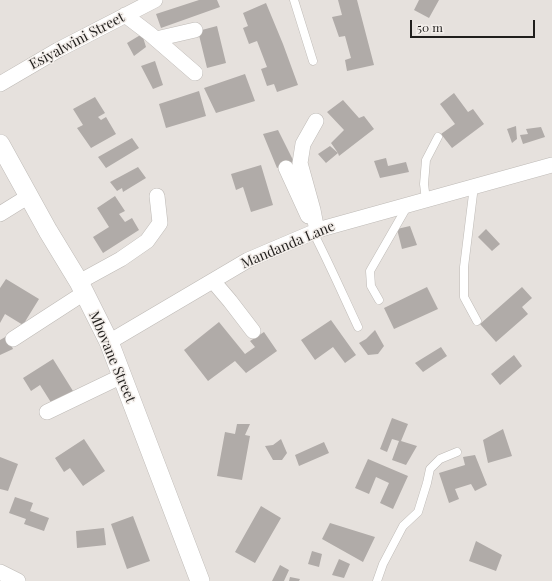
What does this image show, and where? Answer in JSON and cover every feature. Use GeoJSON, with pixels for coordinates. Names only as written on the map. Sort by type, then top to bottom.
{"type":"FeatureCollection","features":[{"type":"Feature","properties":{"kind":"street","name":"Esiyalwini Street"},"geometry":{"type":"LineString","coordinates":[[0,84],[58,50],[155,0]]}},
{"type":"Feature","properties":{"kind":"street"},"geometry":{"type":"LineString","coordinates":[[125,15],[156,39],[195,73]]}},
{"type":"Feature","properties":{"kind":"street"},"geometry":{"type":"LineString","coordinates":[[156,39],[195,30]]}},
{"type":"Feature","properties":{"kind":"street"},"geometry":{"type":"LineString","coordinates":[[315,231],[313,210],[300,163],[303,144],[316,121]]}},
{"type":"Feature","properties":{"kind":"street","name":"Mbovane Street"},"geometry":{"type":"LineString","coordinates":[[0,144],[81,288],[109,342],[200,581]]}},
{"type":"Feature","properties":{"kind":"street","name":"Mandanda Lane"},"geometry":{"type":"LineString","coordinates":[[109,342],[248,260],[315,231],[474,186],[552,166]]}},
{"type":"Feature","properties":{"kind":"street"},"geometry":{"type":"LineString","coordinates":[[286,168],[315,231]]}},
{"type":"Feature","properties":{"kind":"street"},"geometry":{"type":"LineString","coordinates":[[0,214],[29,196]]}},
{"type":"Feature","properties":{"kind":"street"},"geometry":{"type":"LineString","coordinates":[[13,339],[147,241],[160,223],[157,196]]}},
{"type":"Feature","properties":{"kind":"street"},"geometry":{"type":"LineString","coordinates":[[212,281],[230,301],[253,331]]}},
{"type":"Feature","properties":{"kind":"street"},"geometry":{"type":"LineString","coordinates":[[47,412],[122,376]]}},
{"type":"Feature","properties":{"kind":"street"},"geometry":{"type":"LineString","coordinates":[[0,572],[18,581]]}},
{"type":"Feature","properties":{"kind":"lane"},"geometry":{"type":"LineString","coordinates":[[294,0],[313,61]]}},
{"type":"Feature","properties":{"kind":"lane"},"geometry":{"type":"LineString","coordinates":[[426,200],[424,184],[426,160],[438,137]]}},
{"type":"Feature","properties":{"kind":"lane"},"geometry":{"type":"LineString","coordinates":[[474,186],[464,267],[464,297],[477,320]]}},
{"type":"Feature","properties":{"kind":"lane"},"geometry":{"type":"LineString","coordinates":[[379,300],[371,286],[370,271],[409,204]]}},
{"type":"Feature","properties":{"kind":"lane"},"geometry":{"type":"LineString","coordinates":[[315,231],[358,327]]}},
{"type":"Feature","properties":{"kind":"lane"},"geometry":{"type":"LineString","coordinates":[[377,581],[383,564],[404,526],[418,512],[430,469],[440,459],[457,452]]}},
{"type":"Feature","properties":{"kind":"building"},"geometry":{"type":"Polygon","coordinates":[[[199,0],[217,0],[220,7],[161,28],[156,14],[199,0]]]}},
{"type":"Feature","properties":{"kind":"building"},"geometry":{"type":"Polygon","coordinates":[[[338,0],[357,0],[374,65],[347,71],[345,60],[351,58],[345,36],[339,37],[332,17],[342,15],[338,0]]]}},
{"type":"Feature","properties":{"kind":"building"},"geometry":{"type":"Polygon","coordinates":[[[419,0],[439,0],[429,18],[414,10],[419,0]]]}},
{"type":"Feature","properties":{"kind":"building"},"geometry":{"type":"Polygon","coordinates":[[[266,3],[298,85],[277,92],[274,84],[267,86],[261,69],[267,67],[257,41],[249,44],[243,28],[248,26],[243,13],[266,3]]]}},
{"type":"Feature","properties":{"kind":"building"},"geometry":{"type":"Polygon","coordinates":[[[217,26],[226,63],[207,68],[198,31],[217,26]]]}},
{"type":"Feature","properties":{"kind":"building"},"geometry":{"type":"Polygon","coordinates":[[[142,34],[146,47],[134,56],[127,43],[142,34]]]}},
{"type":"Feature","properties":{"kind":"building"},"geometry":{"type":"Polygon","coordinates":[[[155,61],[163,85],[153,89],[141,66],[155,61]]]}},
{"type":"Feature","properties":{"kind":"building"},"geometry":{"type":"Polygon","coordinates":[[[245,74],[255,101],[216,113],[204,88],[245,74]]]}},
{"type":"Feature","properties":{"kind":"building"},"geometry":{"type":"Polygon","coordinates":[[[199,91],[206,116],[166,128],[159,104],[199,91]]]}},
{"type":"Feature","properties":{"kind":"building"},"geometry":{"type":"Polygon","coordinates":[[[454,93],[468,112],[473,109],[484,124],[452,148],[441,134],[455,124],[440,104],[454,93]]]}},
{"type":"Feature","properties":{"kind":"building"},"geometry":{"type":"Polygon","coordinates":[[[95,97],[105,113],[98,117],[101,120],[106,117],[116,134],[91,148],[77,128],[83,125],[73,109],[95,97]]]}},
{"type":"Feature","properties":{"kind":"building"},"geometry":{"type":"Polygon","coordinates":[[[343,100],[359,118],[364,116],[374,129],[339,156],[331,143],[344,130],[327,112],[343,100]]]}},
{"type":"Feature","properties":{"kind":"building"},"geometry":{"type":"Polygon","coordinates":[[[516,126],[517,139],[512,143],[507,129],[516,126]]]}},
{"type":"Feature","properties":{"kind":"building"},"geometry":{"type":"Polygon","coordinates":[[[541,127],[545,137],[523,144],[520,135],[528,134],[526,129],[541,127]]]}},
{"type":"Feature","properties":{"kind":"building"},"geometry":{"type":"Polygon","coordinates":[[[278,130],[294,162],[277,168],[263,134],[278,130]]]}},
{"type":"Feature","properties":{"kind":"building"},"geometry":{"type":"Polygon","coordinates":[[[132,138],[139,148],[106,168],[98,157],[132,138]]]}},
{"type":"Feature","properties":{"kind":"building"},"geometry":{"type":"Polygon","coordinates":[[[330,146],[338,153],[326,163],[318,154],[330,146]]]}},
{"type":"Feature","properties":{"kind":"building"},"geometry":{"type":"Polygon","coordinates":[[[386,158],[388,166],[406,162],[409,172],[380,178],[374,161],[386,158]]]}},
{"type":"Feature","properties":{"kind":"building"},"geometry":{"type":"Polygon","coordinates":[[[261,165],[273,205],[251,212],[243,187],[236,190],[231,174],[261,165]]]}},
{"type":"Feature","properties":{"kind":"building"},"geometry":{"type":"Polygon","coordinates":[[[138,167],[146,178],[123,192],[122,188],[117,191],[110,182],[138,167]]]}},
{"type":"Feature","properties":{"kind":"building"},"geometry":{"type":"Polygon","coordinates":[[[115,196],[125,211],[119,214],[125,222],[132,218],[139,230],[103,253],[93,237],[109,227],[97,208],[115,196]]]}},
{"type":"Feature","properties":{"kind":"building"},"geometry":{"type":"Polygon","coordinates":[[[410,226],[417,245],[402,249],[397,229],[410,226]]]}},
{"type":"Feature","properties":{"kind":"building"},"geometry":{"type":"Polygon","coordinates":[[[486,229],[500,244],[492,251],[478,237],[486,229]]]}},
{"type":"Feature","properties":{"kind":"building"},"geometry":{"type":"Polygon","coordinates":[[[6,279],[39,299],[23,325],[5,314],[0,323],[0,288],[6,279]]]}},
{"type":"Feature","properties":{"kind":"building"},"geometry":{"type":"Polygon","coordinates":[[[427,287],[438,309],[394,329],[384,308],[427,287]]]}},
{"type":"Feature","properties":{"kind":"building"},"geometry":{"type":"Polygon","coordinates":[[[522,287],[532,298],[522,307],[528,314],[496,342],[480,324],[522,287]]]}},
{"type":"Feature","properties":{"kind":"building"},"geometry":{"type":"Polygon","coordinates":[[[331,320],[356,355],[345,363],[333,347],[315,360],[301,340],[331,320]]]}},
{"type":"Feature","properties":{"kind":"building"},"geometry":{"type":"Polygon","coordinates":[[[219,322],[245,354],[255,347],[250,341],[264,332],[277,351],[246,373],[235,361],[208,381],[184,350],[219,322]]]}},
{"type":"Feature","properties":{"kind":"building"},"geometry":{"type":"Polygon","coordinates":[[[375,330],[384,346],[378,354],[368,355],[359,343],[366,339],[375,330]]]}},
{"type":"Feature","properties":{"kind":"building"},"geometry":{"type":"Polygon","coordinates":[[[7,336],[13,349],[0,355],[0,340],[7,336]]]}},
{"type":"Feature","properties":{"kind":"building"},"geometry":{"type":"Polygon","coordinates":[[[441,347],[447,356],[423,372],[415,363],[441,347]]]}},
{"type":"Feature","properties":{"kind":"building"},"geometry":{"type":"Polygon","coordinates":[[[514,355],[522,366],[500,385],[491,374],[514,355]]]}},
{"type":"Feature","properties":{"kind":"building"},"geometry":{"type":"Polygon","coordinates":[[[53,359],[73,391],[52,404],[40,385],[31,391],[23,378],[53,359]]]}},
{"type":"Feature","properties":{"kind":"building"},"geometry":{"type":"Polygon","coordinates":[[[392,418],[408,424],[401,441],[417,446],[406,465],[392,460],[399,441],[392,439],[387,452],[380,449],[392,418]]]}},
{"type":"Feature","properties":{"kind":"building"},"geometry":{"type":"Polygon","coordinates":[[[237,424],[250,424],[245,435],[250,436],[242,480],[217,476],[225,432],[235,434],[237,424]]]}},
{"type":"Feature","properties":{"kind":"building"},"geometry":{"type":"Polygon","coordinates":[[[503,429],[512,456],[488,463],[483,440],[503,429]]]}},
{"type":"Feature","properties":{"kind":"building"},"geometry":{"type":"Polygon","coordinates":[[[84,439],[105,471],[83,486],[70,468],[64,472],[55,458],[84,439]]]}},
{"type":"Feature","properties":{"kind":"building"},"geometry":{"type":"Polygon","coordinates":[[[281,439],[287,453],[282,460],[273,460],[265,446],[273,445],[281,439]]]}},
{"type":"Feature","properties":{"kind":"building"},"geometry":{"type":"Polygon","coordinates":[[[324,442],[329,453],[299,466],[295,455],[324,442]]]}},
{"type":"Feature","properties":{"kind":"building"},"geometry":{"type":"Polygon","coordinates":[[[475,455],[487,485],[475,491],[471,484],[455,489],[459,499],[449,503],[439,473],[465,465],[463,457],[475,455]]]}},
{"type":"Feature","properties":{"kind":"building"},"geometry":{"type":"Polygon","coordinates":[[[0,457],[18,464],[8,491],[0,489],[0,457]]]}},
{"type":"Feature","properties":{"kind":"building"},"geometry":{"type":"Polygon","coordinates":[[[368,459],[408,476],[393,509],[380,503],[389,483],[376,477],[369,494],[355,488],[368,459]]]}},
{"type":"Feature","properties":{"kind":"building"},"geometry":{"type":"Polygon","coordinates":[[[15,497],[33,503],[30,511],[49,518],[44,531],[24,524],[26,519],[9,513],[15,497]]]}},
{"type":"Feature","properties":{"kind":"building"},"geometry":{"type":"Polygon","coordinates":[[[261,506],[281,518],[255,563],[235,552],[261,506]]]}},
{"type":"Feature","properties":{"kind":"building"},"geometry":{"type":"Polygon","coordinates":[[[133,516],[150,561],[127,569],[111,524],[133,516]]]}},
{"type":"Feature","properties":{"kind":"building"},"geometry":{"type":"Polygon","coordinates":[[[330,523],[375,537],[363,562],[322,539],[330,523]]]}},
{"type":"Feature","properties":{"kind":"building"},"geometry":{"type":"Polygon","coordinates":[[[104,528],[106,545],[77,548],[76,531],[104,528]]]}},
{"type":"Feature","properties":{"kind":"building"},"geometry":{"type":"Polygon","coordinates":[[[476,541],[502,555],[496,571],[469,561],[476,541]]]}},
{"type":"Feature","properties":{"kind":"building"},"geometry":{"type":"Polygon","coordinates":[[[312,551],[322,554],[319,567],[308,564],[312,551]]]}},
{"type":"Feature","properties":{"kind":"building"},"geometry":{"type":"Polygon","coordinates":[[[339,559],[350,564],[344,578],[332,575],[339,559]]]}},
{"type":"Feature","properties":{"kind":"building"},"geometry":{"type":"Polygon","coordinates":[[[280,565],[289,570],[284,581],[272,581],[280,565]]]}},
{"type":"Feature","properties":{"kind":"building"},"geometry":{"type":"Polygon","coordinates":[[[290,577],[300,579],[299,581],[289,581],[290,577]]]}}]}
